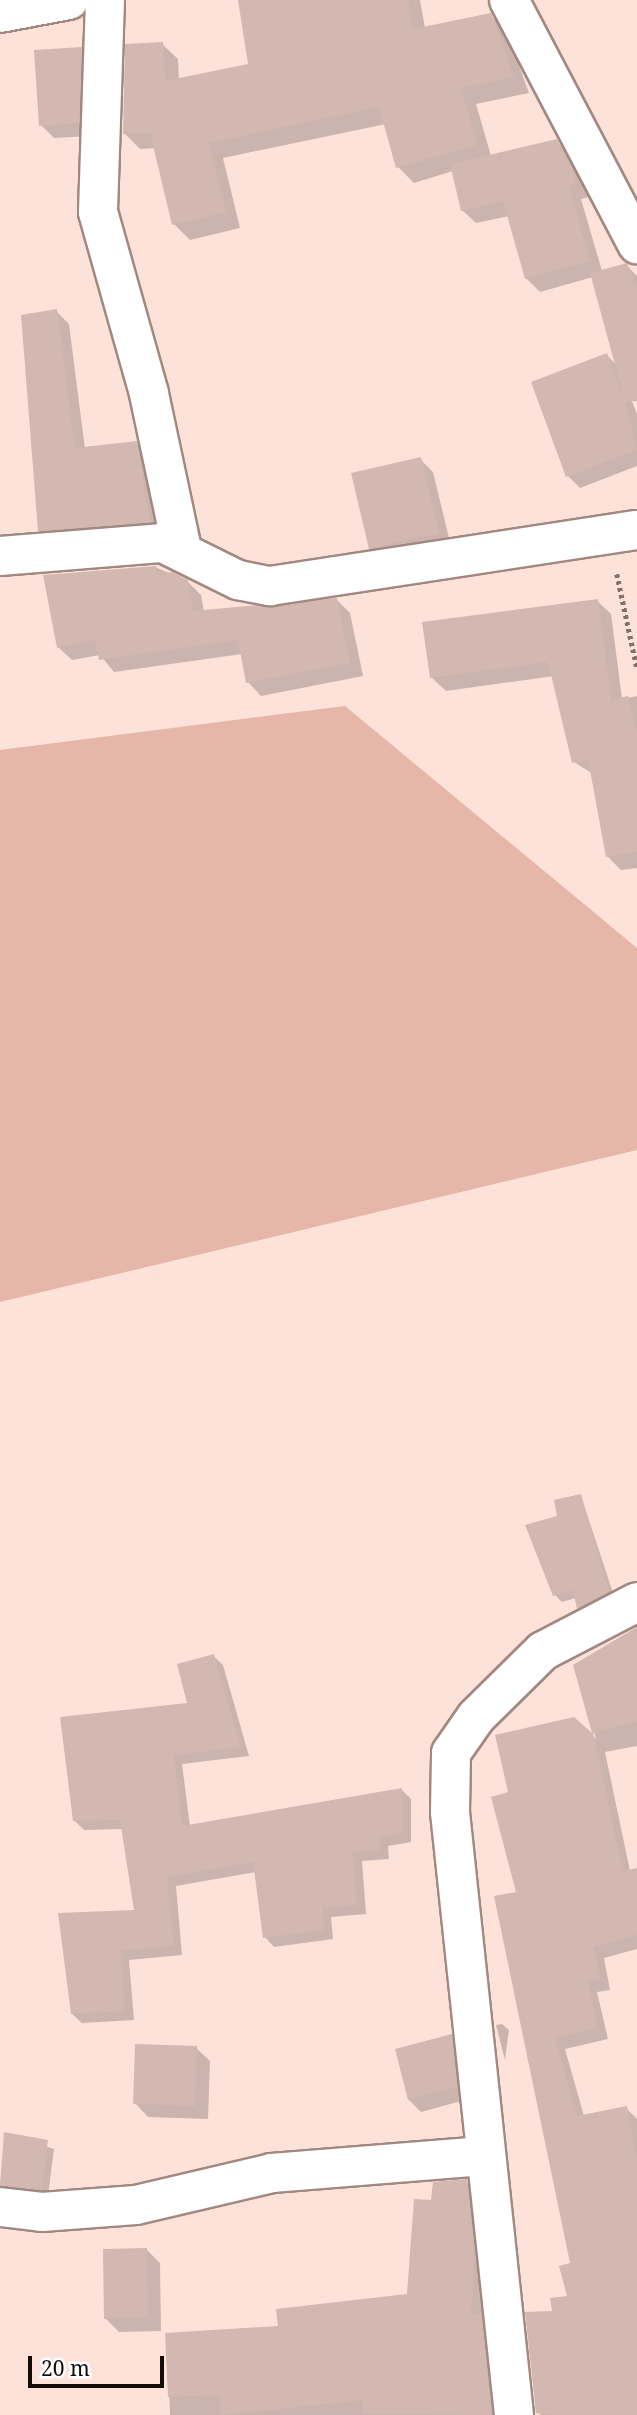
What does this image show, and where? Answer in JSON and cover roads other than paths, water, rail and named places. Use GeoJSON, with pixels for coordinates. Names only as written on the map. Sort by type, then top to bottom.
{"type":"FeatureCollection","features":[{"type":"Feature","properties":{"kind":"street"},"geometry":{"type":"LineString","coordinates":[[0,13],[69,0]]}},
{"type":"Feature","properties":{"kind":"street"},"geometry":{"type":"LineString","coordinates":[[105,0],[97,212],[149,394],[182,549]]}},
{"type":"Feature","properties":{"kind":"street"},"geometry":{"type":"LineString","coordinates":[[509,0],[637,244]]}},
{"type":"Feature","properties":{"kind":"street"},"geometry":{"type":"LineString","coordinates":[[0,556],[151,542],[182,549],[238,580],[270,586],[624,535]]}},
{"type":"Feature","properties":{"kind":"street"},"geometry":{"type":"LineString","coordinates":[[514,2415],[483,2156],[450,1812],[451,1754],[475,1717],[542,1651],[637,1602]]}},
{"type":"Feature","properties":{"kind":"street"},"geometry":{"type":"LineString","coordinates":[[0,2207],[42,2212],[136,2205],[272,2173],[483,2156]]}}]}
